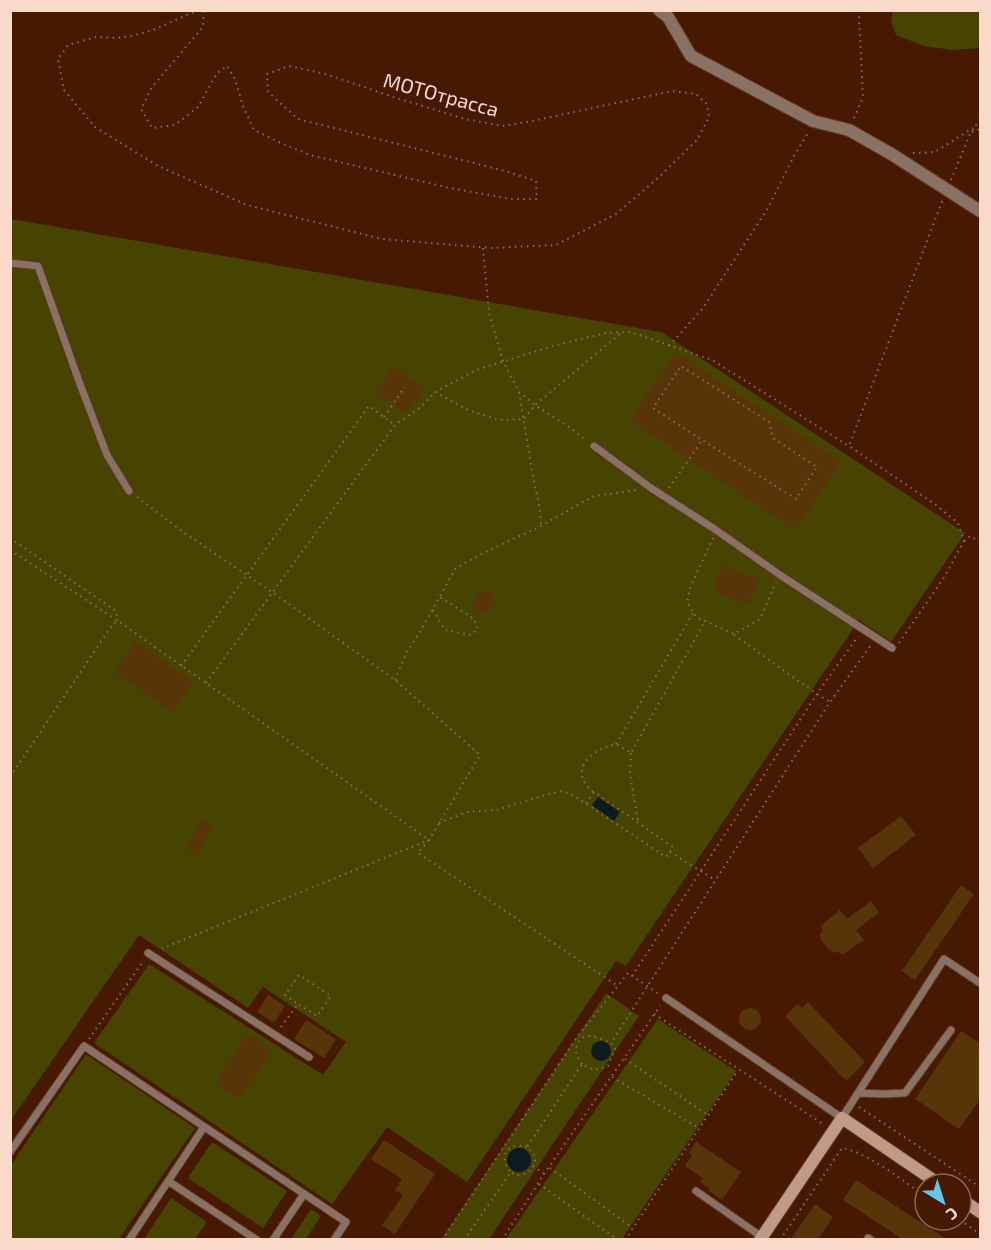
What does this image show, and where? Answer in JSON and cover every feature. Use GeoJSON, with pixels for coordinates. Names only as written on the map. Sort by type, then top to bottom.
{"type":"FeatureCollection","features":[{"type":"Feature","properties":{"kind":"street"},"geometry":{"type":"LineString","coordinates":[[659,10],[668,16],[691,56],[813,121],[849,130],[893,154],[981,211]]}},
{"type":"Feature","properties":{"kind":"street"},"geometry":{"type":"LineString","coordinates":[[761,1238],[842,1118],[921,1172]]}},
{"type":"Feature","properties":{"kind":"lane"},"geometry":{"type":"LineString","coordinates":[[10,263],[38,266],[107,455],[129,491]]}},
{"type":"Feature","properties":{"kind":"lane"},"geometry":{"type":"LineString","coordinates":[[594,446],[651,488],[892,648]]}},
{"type":"Feature","properties":{"kind":"lane"},"geometry":{"type":"LineString","coordinates":[[148,954],[309,1058]]}},
{"type":"Feature","properties":{"kind":"lane"},"geometry":{"type":"LineString","coordinates":[[666,998],[842,1118],[944,959],[981,983]]}},
{"type":"Feature","properties":{"kind":"lane"},"geometry":{"type":"LineString","coordinates":[[858,1093],[905,1093],[951,1030]]}},
{"type":"Feature","properties":{"kind":"lane"},"geometry":{"type":"LineString","coordinates":[[10,1152],[84,1046],[346,1222],[334,1239]]}},
{"type":"Feature","properties":{"kind":"lane"},"geometry":{"type":"LineString","coordinates":[[129,1239],[204,1127]]}},
{"type":"Feature","properties":{"kind":"lane"},"geometry":{"type":"LineString","coordinates":[[168,1181],[257,1239]]}},
{"type":"Feature","properties":{"kind":"lane"},"geometry":{"type":"LineString","coordinates":[[696,1191],[761,1238]]}},
{"type":"Feature","properties":{"kind":"lane"},"geometry":{"type":"LineString","coordinates":[[273,1239],[304,1194]]}},
{"type":"Feature","properties":{"kind":"path","name":"МОТОтрасса"},"geometry":{"type":"LineString","coordinates":[[199,10],[153,30],[131,36],[96,37],[68,45],[58,59],[64,90],[95,127],[158,166],[248,205],[382,238],[483,248],[556,245],[616,214],[697,140],[709,117],[707,105],[696,94],[672,91],[502,126],[465,119],[326,74],[289,66],[267,75],[268,92],[298,119],[508,172],[536,182],[537,199],[501,198],[450,188],[310,154],[281,143],[254,130],[235,80],[227,66],[217,73],[198,107],[175,125],[152,128],[141,109],[152,87],[203,27],[204,10]]}},
{"type":"Feature","properties":{"kind":"path"},"geometry":{"type":"LineString","coordinates":[[849,130],[863,97],[859,18],[861,10]]}},
{"type":"Feature","properties":{"kind":"path"},"geometry":{"type":"LineString","coordinates":[[849,446],[947,190],[970,134],[981,119]]}},
{"type":"Feature","properties":{"kind":"path"},"geometry":{"type":"LineString","coordinates":[[893,154],[936,152],[975,126]]}},
{"type":"Feature","properties":{"kind":"path"},"geometry":{"type":"LineString","coordinates":[[970,134],[981,129]]}},
{"type":"Feature","properties":{"kind":"path"},"geometry":{"type":"LineString","coordinates":[[669,346],[703,308],[768,208],[808,133]]}},
{"type":"Feature","properties":{"kind":"path"},"geometry":{"type":"LineString","coordinates":[[483,248],[489,313],[502,361],[519,392],[541,526]]}},
{"type":"Feature","properties":{"kind":"path"},"geometry":{"type":"LineString","coordinates":[[206,683],[395,425],[421,406],[435,392],[476,370],[606,333],[630,333],[712,360],[849,446],[936,505],[958,523],[964,541]]}},
{"type":"Feature","properties":{"kind":"path"},"geometry":{"type":"LineString","coordinates":[[435,392],[468,410],[499,420],[524,419],[535,405],[622,333]]}},
{"type":"Feature","properties":{"kind":"path"},"geometry":{"type":"LineString","coordinates":[[681,366],[769,422],[773,438],[817,467],[796,499],[702,440],[653,408],[681,366]]}},
{"type":"Feature","properties":{"kind":"path"},"geometry":{"type":"LineString","coordinates":[[384,417],[405,387]]}},
{"type":"Feature","properties":{"kind":"path"},"geometry":{"type":"LineString","coordinates":[[519,392],[594,446]]}},
{"type":"Feature","properties":{"kind":"path"},"geometry":{"type":"LineString","coordinates":[[181,666],[369,406],[395,425]]}},
{"type":"Feature","properties":{"kind":"path"},"geometry":{"type":"LineString","coordinates":[[664,495],[702,440]]}},
{"type":"Feature","properties":{"kind":"path"},"geometry":{"type":"LineString","coordinates":[[394,680],[406,651],[419,634],[455,569],[541,526],[594,496],[651,488]]}},
{"type":"Feature","properties":{"kind":"path"},"geometry":{"type":"LineString","coordinates":[[129,491],[186,534],[247,574],[394,680],[480,755],[429,840],[418,853],[618,986]]}},
{"type":"Feature","properties":{"kind":"path"},"geometry":{"type":"LineString","coordinates":[[716,530],[690,588],[687,602],[693,613],[696,617],[734,634],[831,702]]}},
{"type":"Feature","properties":{"kind":"path"},"geometry":{"type":"LineString","coordinates":[[892,648],[898,645],[945,576],[964,541],[970,536],[981,542]]}},
{"type":"Feature","properties":{"kind":"path"},"geometry":{"type":"LineString","coordinates":[[10,538],[116,610],[118,621]]}},
{"type":"Feature","properties":{"kind":"path"},"geometry":{"type":"LineString","coordinates":[[10,550],[118,621],[429,840]]}},
{"type":"Feature","properties":{"kind":"path"},"geometry":{"type":"LineString","coordinates":[[734,634],[760,619],[780,575]]}},
{"type":"Feature","properties":{"kind":"path"},"geometry":{"type":"LineString","coordinates":[[433,610],[446,630],[471,635],[478,629],[474,619],[440,597]]}},
{"type":"Feature","properties":{"kind":"path"},"geometry":{"type":"LineString","coordinates":[[616,744],[693,613]]}},
{"type":"Feature","properties":{"kind":"path"},"geometry":{"type":"LineString","coordinates":[[10,777],[113,624],[118,621]]}},
{"type":"Feature","properties":{"kind":"path"},"geometry":{"type":"LineString","coordinates":[[638,823],[630,774],[631,753],[705,621]]}},
{"type":"Feature","properties":{"kind":"path"},"geometry":{"type":"LineString","coordinates":[[632,976],[817,694],[863,629]]}},
{"type":"Feature","properties":{"kind":"path"},"geometry":{"type":"LineString","coordinates":[[611,1043],[831,702],[876,638]]}},
{"type":"Feature","properties":{"kind":"path"},"geometry":{"type":"LineString","coordinates":[[439,823],[467,812],[497,810],[563,791],[586,803],[666,857],[673,847],[594,792],[584,782],[582,768],[587,759],[603,747],[616,744],[631,753]]}},
{"type":"Feature","properties":{"kind":"path"},"geometry":{"type":"LineString","coordinates":[[586,803],[594,792]]}},
{"type":"Feature","properties":{"kind":"path"},"geometry":{"type":"LineString","coordinates":[[84,1046],[148,954],[429,840]]}},
{"type":"Feature","properties":{"kind":"path"},"geometry":{"type":"LineString","coordinates":[[670,852],[715,880]]}},
{"type":"Feature","properties":{"kind":"path"},"geometry":{"type":"LineString","coordinates":[[442,1239],[577,1041],[628,973],[666,998],[544,1174],[502,1239]]}},
{"type":"Feature","properties":{"kind":"path"},"geometry":{"type":"LineString","coordinates":[[299,975],[331,996],[317,1016],[298,1004],[285,995],[299,975]]}},
{"type":"Feature","properties":{"kind":"path"},"geometry":{"type":"LineString","coordinates":[[275,1035],[298,1004]]}},
{"type":"Feature","properties":{"kind":"path"},"geometry":{"type":"LineString","coordinates":[[654,1014],[832,1131]]}},
{"type":"Feature","properties":{"kind":"path"},"geometry":{"type":"LineString","coordinates":[[593,1036],[611,1043],[615,1049],[612,1060],[608,1066],[599,1070],[587,1067],[577,1059],[577,1041],[593,1036]]}},
{"type":"Feature","properties":{"kind":"path"},"geometry":{"type":"LineString","coordinates":[[625,1059],[708,1115]]}},
{"type":"Feature","properties":{"kind":"path"},"geometry":{"type":"LineString","coordinates":[[612,1060],[620,1066]]}},
{"type":"Feature","properties":{"kind":"path"},"geometry":{"type":"LineString","coordinates":[[527,1147],[582,1064]]}},
{"type":"Feature","properties":{"kind":"path"},"geometry":{"type":"LineString","coordinates":[[625,1239],[739,1069]]}},
{"type":"Feature","properties":{"kind":"path"},"geometry":{"type":"LineString","coordinates":[[612,1077],[699,1128]]}},
{"type":"Feature","properties":{"kind":"path"},"geometry":{"type":"LineString","coordinates":[[852,1102],[981,1187]]}},
{"type":"Feature","properties":{"kind":"path"},"geometry":{"type":"LineString","coordinates":[[520,1144],[527,1147],[534,1155],[532,1166],[528,1173],[521,1176],[515,1175],[505,1165],[507,1150],[520,1144]]}},
{"type":"Feature","properties":{"kind":"path"},"geometry":{"type":"LineString","coordinates":[[503,1148],[507,1150]]}},
{"type":"Feature","properties":{"kind":"path"},"geometry":{"type":"LineString","coordinates":[[780,1239],[842,1148],[852,1150],[913,1188]]}},
{"type":"Feature","properties":{"kind":"path"},"geometry":{"type":"LineString","coordinates":[[532,1166],[544,1174]]}},
{"type":"Feature","properties":{"kind":"path"},"geometry":{"type":"LineString","coordinates":[[549,1168],[633,1228]]}},
{"type":"Feature","properties":{"kind":"path"},"geometry":{"type":"LineString","coordinates":[[464,1239],[511,1172]]}},
{"type":"Feature","properties":{"kind":"path"},"geometry":{"type":"LineString","coordinates":[[539,1184],[618,1239]]}},
{"type":"Feature","properties":{"kind":"shaded area"},"geometry":{"type":"Polygon","coordinates":[[[893,11],[980,11],[978,48],[953,50],[924,46],[896,35],[891,21],[893,11]]]}},
{"type":"Feature","properties":{"kind":"shaded area"},"geometry":{"type":"Polygon","coordinates":[[[11,219],[661,332],[965,533],[891,642],[859,620],[626,966],[616,961],[467,1182],[387,1127],[332,1204],[94,1043],[149,964],[323,1075],[346,1042],[263,987],[248,1008],[139,935],[11,1120],[11,219]]]}},
{"type":"Feature","properties":{"kind":"shaded area"},"geometry":{"type":"Polygon","coordinates":[[[598,797],[620,812],[614,821],[592,805],[598,797]]]}},
{"type":"Feature","properties":{"kind":"shaded area"},"geometry":{"type":"Polygon","coordinates":[[[606,993],[639,1016],[489,1239],[441,1240],[606,993]]]}},
{"type":"Feature","properties":{"kind":"shaded area"},"geometry":{"type":"Polygon","coordinates":[[[658,1019],[736,1071],[622,1239],[506,1239],[658,1019]]]}},
{"type":"Feature","properties":{"kind":"shaded area"},"geometry":{"type":"Polygon","coordinates":[[[601,1041],[608,1044],[611,1051],[608,1058],[601,1061],[594,1058],[591,1051],[594,1044],[601,1041]]]}},
{"type":"Feature","properties":{"kind":"shaded area"},"geometry":{"type":"Polygon","coordinates":[[[86,1054],[195,1128],[119,1239],[11,1239],[11,1165],[86,1054]]]}},
{"type":"Feature","properties":{"kind":"shaded area"},"geometry":{"type":"Polygon","coordinates":[[[212,1142],[287,1191],[263,1228],[188,1178],[212,1142]]]}},
{"type":"Feature","properties":{"kind":"shaded area"},"geometry":{"type":"Polygon","coordinates":[[[519,1148],[527,1152],[531,1160],[527,1168],[519,1172],[511,1168],[507,1160],[511,1152],[519,1148]]]}},
{"type":"Feature","properties":{"kind":"shaded area"},"geometry":{"type":"Polygon","coordinates":[[[171,1198],[207,1222],[195,1239],[144,1239],[171,1198]]]}},
{"type":"Feature","properties":{"kind":"shaded area"},"geometry":{"type":"Polygon","coordinates":[[[311,1209],[321,1216],[306,1239],[291,1239],[311,1209]]]}},
{"type":"Feature","properties":{"kind":"building"},"geometry":{"type":"Polygon","coordinates":[[[676,352],[841,462],[795,530],[630,420],[676,352]]]}},
{"type":"Feature","properties":{"kind":"building"},"geometry":{"type":"Polygon","coordinates":[[[393,367],[425,388],[406,413],[376,391],[393,367]]]}},
{"type":"Feature","properties":{"kind":"building"},"geometry":{"type":"Polygon","coordinates":[[[723,565],[759,580],[748,605],[714,590],[723,565]]]}},
{"type":"Feature","properties":{"kind":"building"},"geometry":{"type":"Polygon","coordinates":[[[482,591],[489,592],[495,599],[494,607],[486,613],[477,613],[473,606],[474,597],[482,591]]]}},
{"type":"Feature","properties":{"kind":"building"},"geometry":{"type":"Polygon","coordinates":[[[135,641],[193,682],[172,712],[114,672],[135,641]]]}},
{"type":"Feature","properties":{"kind":"building"},"geometry":{"type":"Polygon","coordinates":[[[901,816],[916,835],[873,868],[858,848],[901,816]]]}},
{"type":"Feature","properties":{"kind":"building"},"geometry":{"type":"Polygon","coordinates":[[[203,819],[213,826],[195,855],[185,848],[203,819]]]}},
{"type":"Feature","properties":{"kind":"building"},"geometry":{"type":"Polygon","coordinates":[[[961,885],[974,894],[915,980],[902,971],[961,885]]]}},
{"type":"Feature","properties":{"kind":"building"},"geometry":{"type":"Polygon","coordinates":[[[871,901],[879,913],[856,930],[864,940],[842,955],[838,951],[834,953],[829,950],[821,940],[820,934],[823,931],[821,927],[824,923],[840,910],[847,919],[871,901]]]}},
{"type":"Feature","properties":{"kind":"building"},"geometry":{"type":"Polygon","coordinates":[[[268,995],[285,1006],[274,1023],[257,1012],[268,995]]]}},
{"type":"Feature","properties":{"kind":"building"},"geometry":{"type":"Polygon","coordinates":[[[808,1002],[865,1062],[846,1081],[785,1016],[798,1004],[802,1008],[808,1002]]]}},
{"type":"Feature","properties":{"kind":"building"},"geometry":{"type":"Polygon","coordinates":[[[750,1008],[760,1015],[761,1019],[754,1029],[750,1030],[740,1023],[739,1019],[746,1009],[750,1008]]]}},
{"type":"Feature","properties":{"kind":"building"},"geometry":{"type":"Polygon","coordinates":[[[306,1020],[336,1039],[324,1058],[294,1039],[306,1020]]]}},
{"type":"Feature","properties":{"kind":"building"},"geometry":{"type":"Polygon","coordinates":[[[961,1031],[981,1044],[981,1098],[959,1129],[915,1099],[961,1031]]]}},
{"type":"Feature","properties":{"kind":"building"},"geometry":{"type":"Polygon","coordinates":[[[248,1034],[272,1050],[239,1099],[215,1083],[248,1034]]]}},
{"type":"Feature","properties":{"kind":"building"},"geometry":{"type":"Polygon","coordinates":[[[384,1140],[435,1174],[395,1234],[382,1225],[403,1195],[395,1190],[402,1179],[371,1159],[384,1140]]]}},
{"type":"Feature","properties":{"kind":"building"},"geometry":{"type":"Polygon","coordinates":[[[696,1142],[741,1172],[722,1200],[700,1182],[703,1178],[685,1166],[696,1142]]]}},
{"type":"Feature","properties":{"kind":"building"},"geometry":{"type":"Polygon","coordinates":[[[856,1180],[913,1217],[913,1232],[935,1232],[946,1239],[902,1239],[843,1200],[856,1180]]]}},
{"type":"Feature","properties":{"kind":"building"},"geometry":{"type":"Polygon","coordinates":[[[815,1204],[833,1217],[818,1239],[791,1239],[815,1204]]]}}]}
